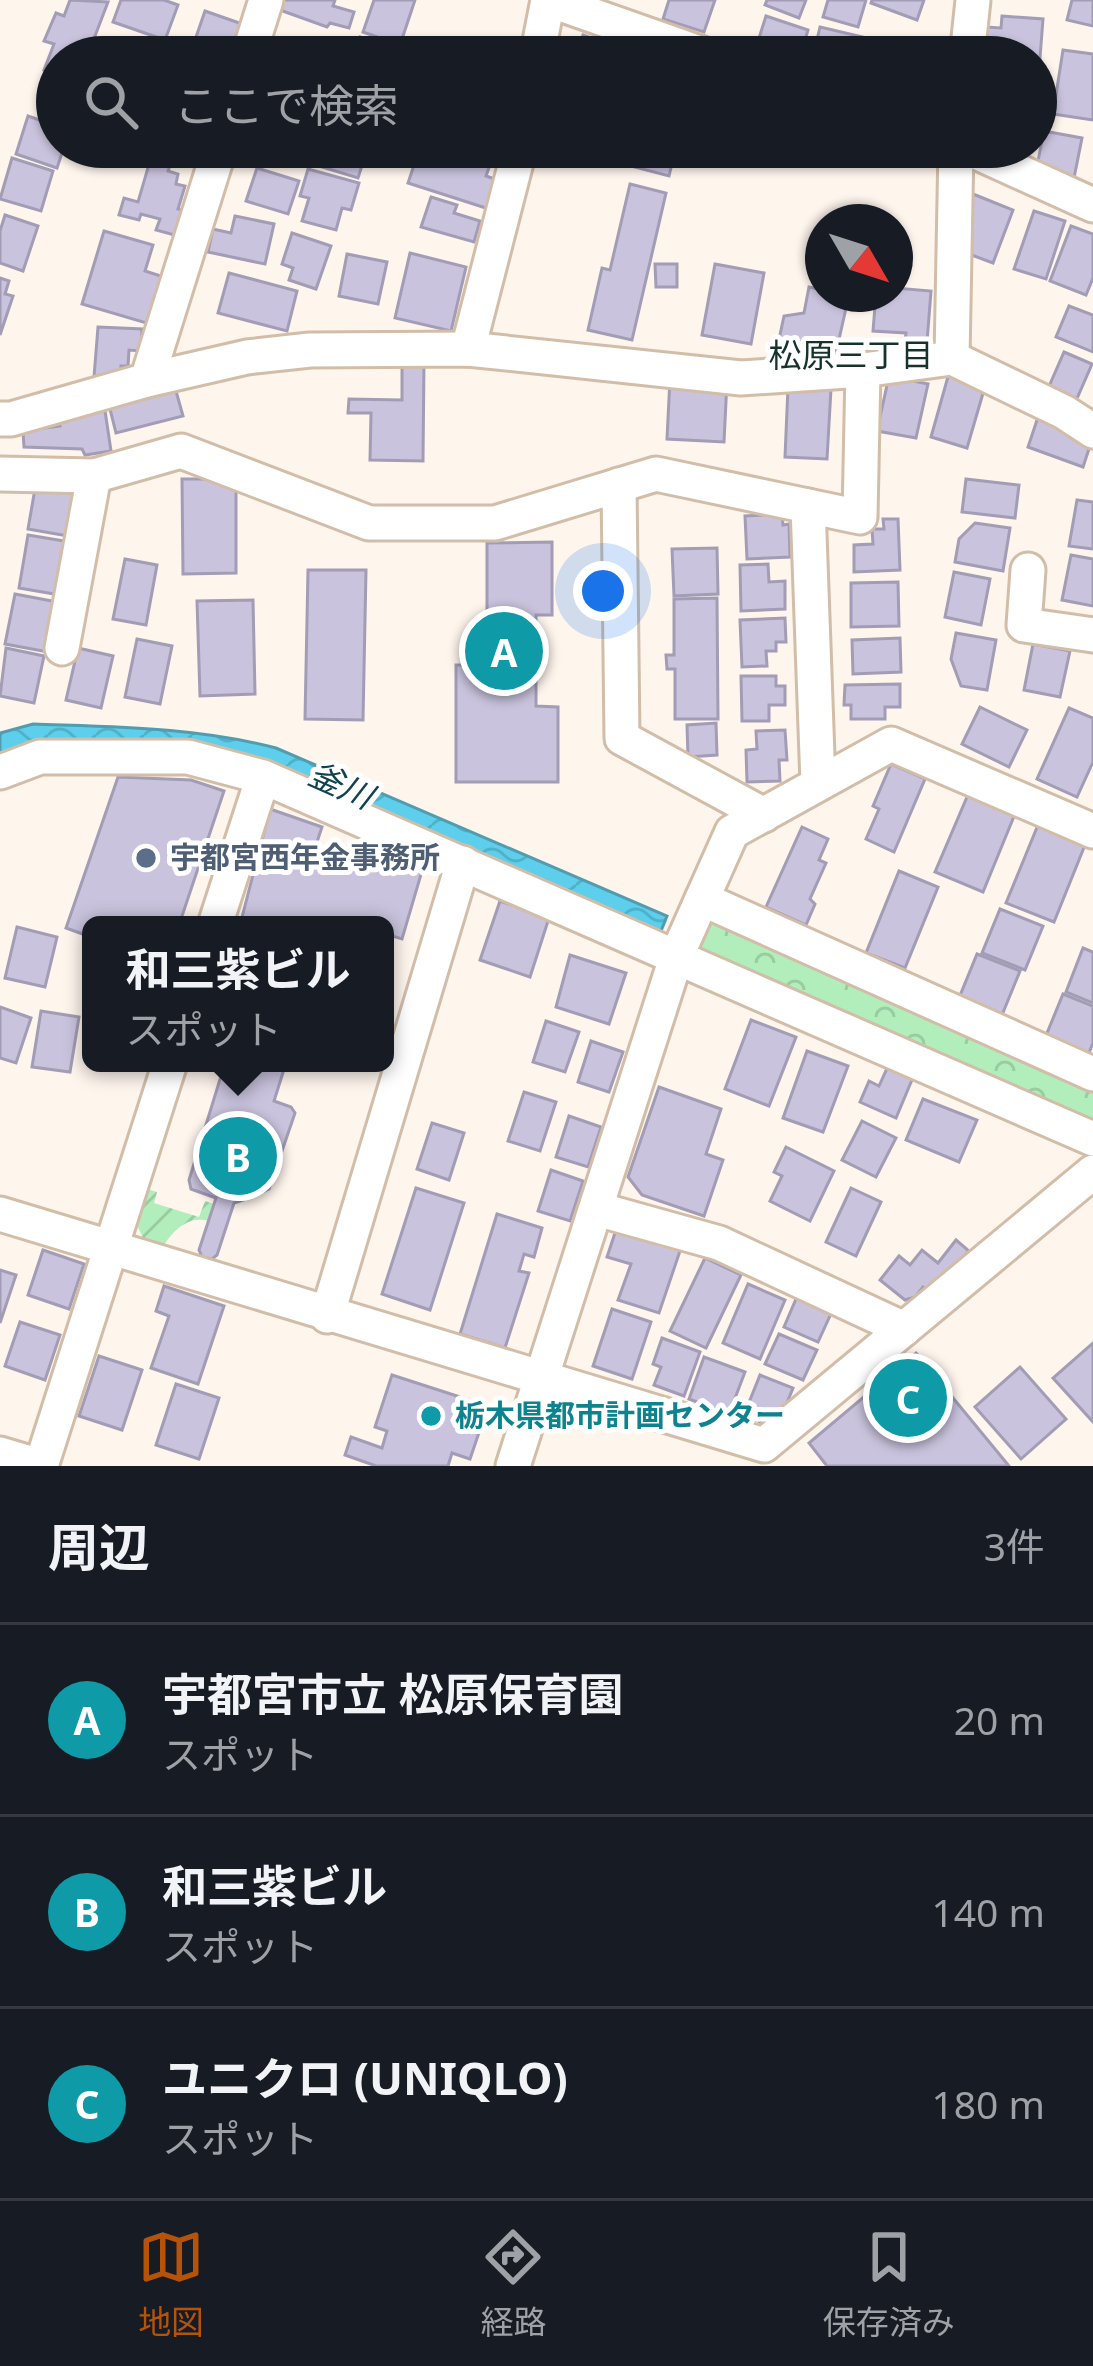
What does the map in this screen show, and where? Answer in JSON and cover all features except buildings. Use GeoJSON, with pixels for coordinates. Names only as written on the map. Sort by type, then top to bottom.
{"type":"FeatureCollection","features":[{"type":"Feature","properties":{"kind":"street"},"geometry":{"type":"LineString","coordinates":[[255,36],[266,0]]}},
{"type":"Feature","properties":{"kind":"street"},"geometry":{"type":"LineString","coordinates":[[541,36],[548,0],[651,36]]}},
{"type":"Feature","properties":{"kind":"street"},"geometry":{"type":"LineString","coordinates":[[969,36],[973,0]]}},
{"type":"Feature","properties":{"kind":"street"},"geometry":{"type":"LineString","coordinates":[[147,380],[213,168]]}},
{"type":"Feature","properties":{"kind":"street"},"geometry":{"type":"LineString","coordinates":[[468,350],[515,168]]}},
{"type":"Feature","properties":{"kind":"street"},"geometry":{"type":"LineString","coordinates":[[952,358],[960,168]]}},
{"type":"Feature","properties":{"kind":"street"},"geometry":{"type":"LineString","coordinates":[[1009,168],[1093,205]]}},
{"type":"Feature","properties":{"kind":"street"},"geometry":{"type":"LineString","coordinates":[[0,418],[11,419],[247,357],[310,350],[468,350],[741,378],[952,358],[1093,431]]}},
{"type":"Feature","properties":{"kind":"street"},"geometry":{"type":"LineString","coordinates":[[0,473],[94,476],[182,451],[369,523],[495,523],[656,474],[860,517],[863,370]]}},
{"type":"Feature","properties":{"kind":"street"},"geometry":{"type":"LineString","coordinates":[[62,648],[94,476]]}},
{"type":"Feature","properties":{"kind":"street"},"geometry":{"type":"LineString","coordinates":[[620,485],[622,738],[764,815]]}},
{"type":"Feature","properties":{"kind":"street"},"geometry":{"type":"LineString","coordinates":[[808,506],[818,784]]}},
{"type":"Feature","properties":{"kind":"street"},"geometry":{"type":"LineString","coordinates":[[1028,570],[1024,625],[1093,635]]}},
{"type":"Feature","properties":{"kind":"street"},"geometry":{"type":"LineString","coordinates":[[513,1466],[679,950],[732,832],[891,744],[1093,831]]}},
{"type":"Feature","properties":{"kind":"street"},"geometry":{"type":"LineString","coordinates":[[0,772],[40,757],[188,757],[263,777],[679,950],[1093,1139]]}},
{"type":"Feature","properties":{"kind":"street"},"geometry":{"type":"LineString","coordinates":[[218,916],[263,777]]}},
{"type":"Feature","properties":{"kind":"street"},"geometry":{"type":"LineString","coordinates":[[327,1316],[463,863]]}},
{"type":"Feature","properties":{"kind":"street"},"geometry":{"type":"LineString","coordinates":[[699,905],[1093,1074]]}},
{"type":"Feature","properties":{"kind":"street"},"geometry":{"type":"LineString","coordinates":[[0,1454],[40,1466],[167,1072]]}},
{"type":"Feature","properties":{"kind":"street"},"geometry":{"type":"LineString","coordinates":[[0,1214],[764,1445],[1087,1183]]}},
{"type":"Feature","properties":{"kind":"street"},"geometry":{"type":"LineString","coordinates":[[596,1209],[719,1244],[904,1329]]}},
{"type":"Feature","properties":{"kind":"green space"},"geometry":{"type":"Polygon","coordinates":[[[709,912],[1093,1081],[1093,1126],[690,953],[709,912]]]}},
{"type":"Feature","properties":{"kind":"green space"},"geometry":{"type":"Polygon","coordinates":[[[144,1188],[157,1192],[154,1203],[199,1217],[205,1201],[214,1204],[209,1221],[188,1222],[163,1246],[144,1240],[134,1219],[144,1188]]]}},
{"type":"Feature","properties":{"kind":"water","name":"釜川"},"geometry":{"type":"Polygon","coordinates":[[[33,724],[186,732],[276,748],[667,916],[659,936],[272,767],[0,755],[0,733],[33,724]]]}},
{"type":"Feature","properties":{"kind":"place","name":"宇都宮市立 松原保育園"},"geometry":{"type":"Point","coordinates":[504,651]}},
{"type":"Feature","properties":{"kind":"place","name":"宇都宮西年金事務所"},"geometry":{"type":"Point","coordinates":[146,858]}},
{"type":"Feature","properties":{"kind":"place","name":"和三紫ビル"},"geometry":{"type":"Point","coordinates":[238,1156]}},
{"type":"Feature","properties":{"kind":"place","name":"ユニクロ (UNIQLO)"},"geometry":{"type":"Point","coordinates":[908,1398]}},
{"type":"Feature","properties":{"kind":"place","name":"栃木県都市計画センター"},"geometry":{"type":"Point","coordinates":[431,1416]}},
{"type":"Feature","properties":{"kind":"district","name":"松原三丁目"},"geometry":{"type":"Point","coordinates":[851,355]}}]}
